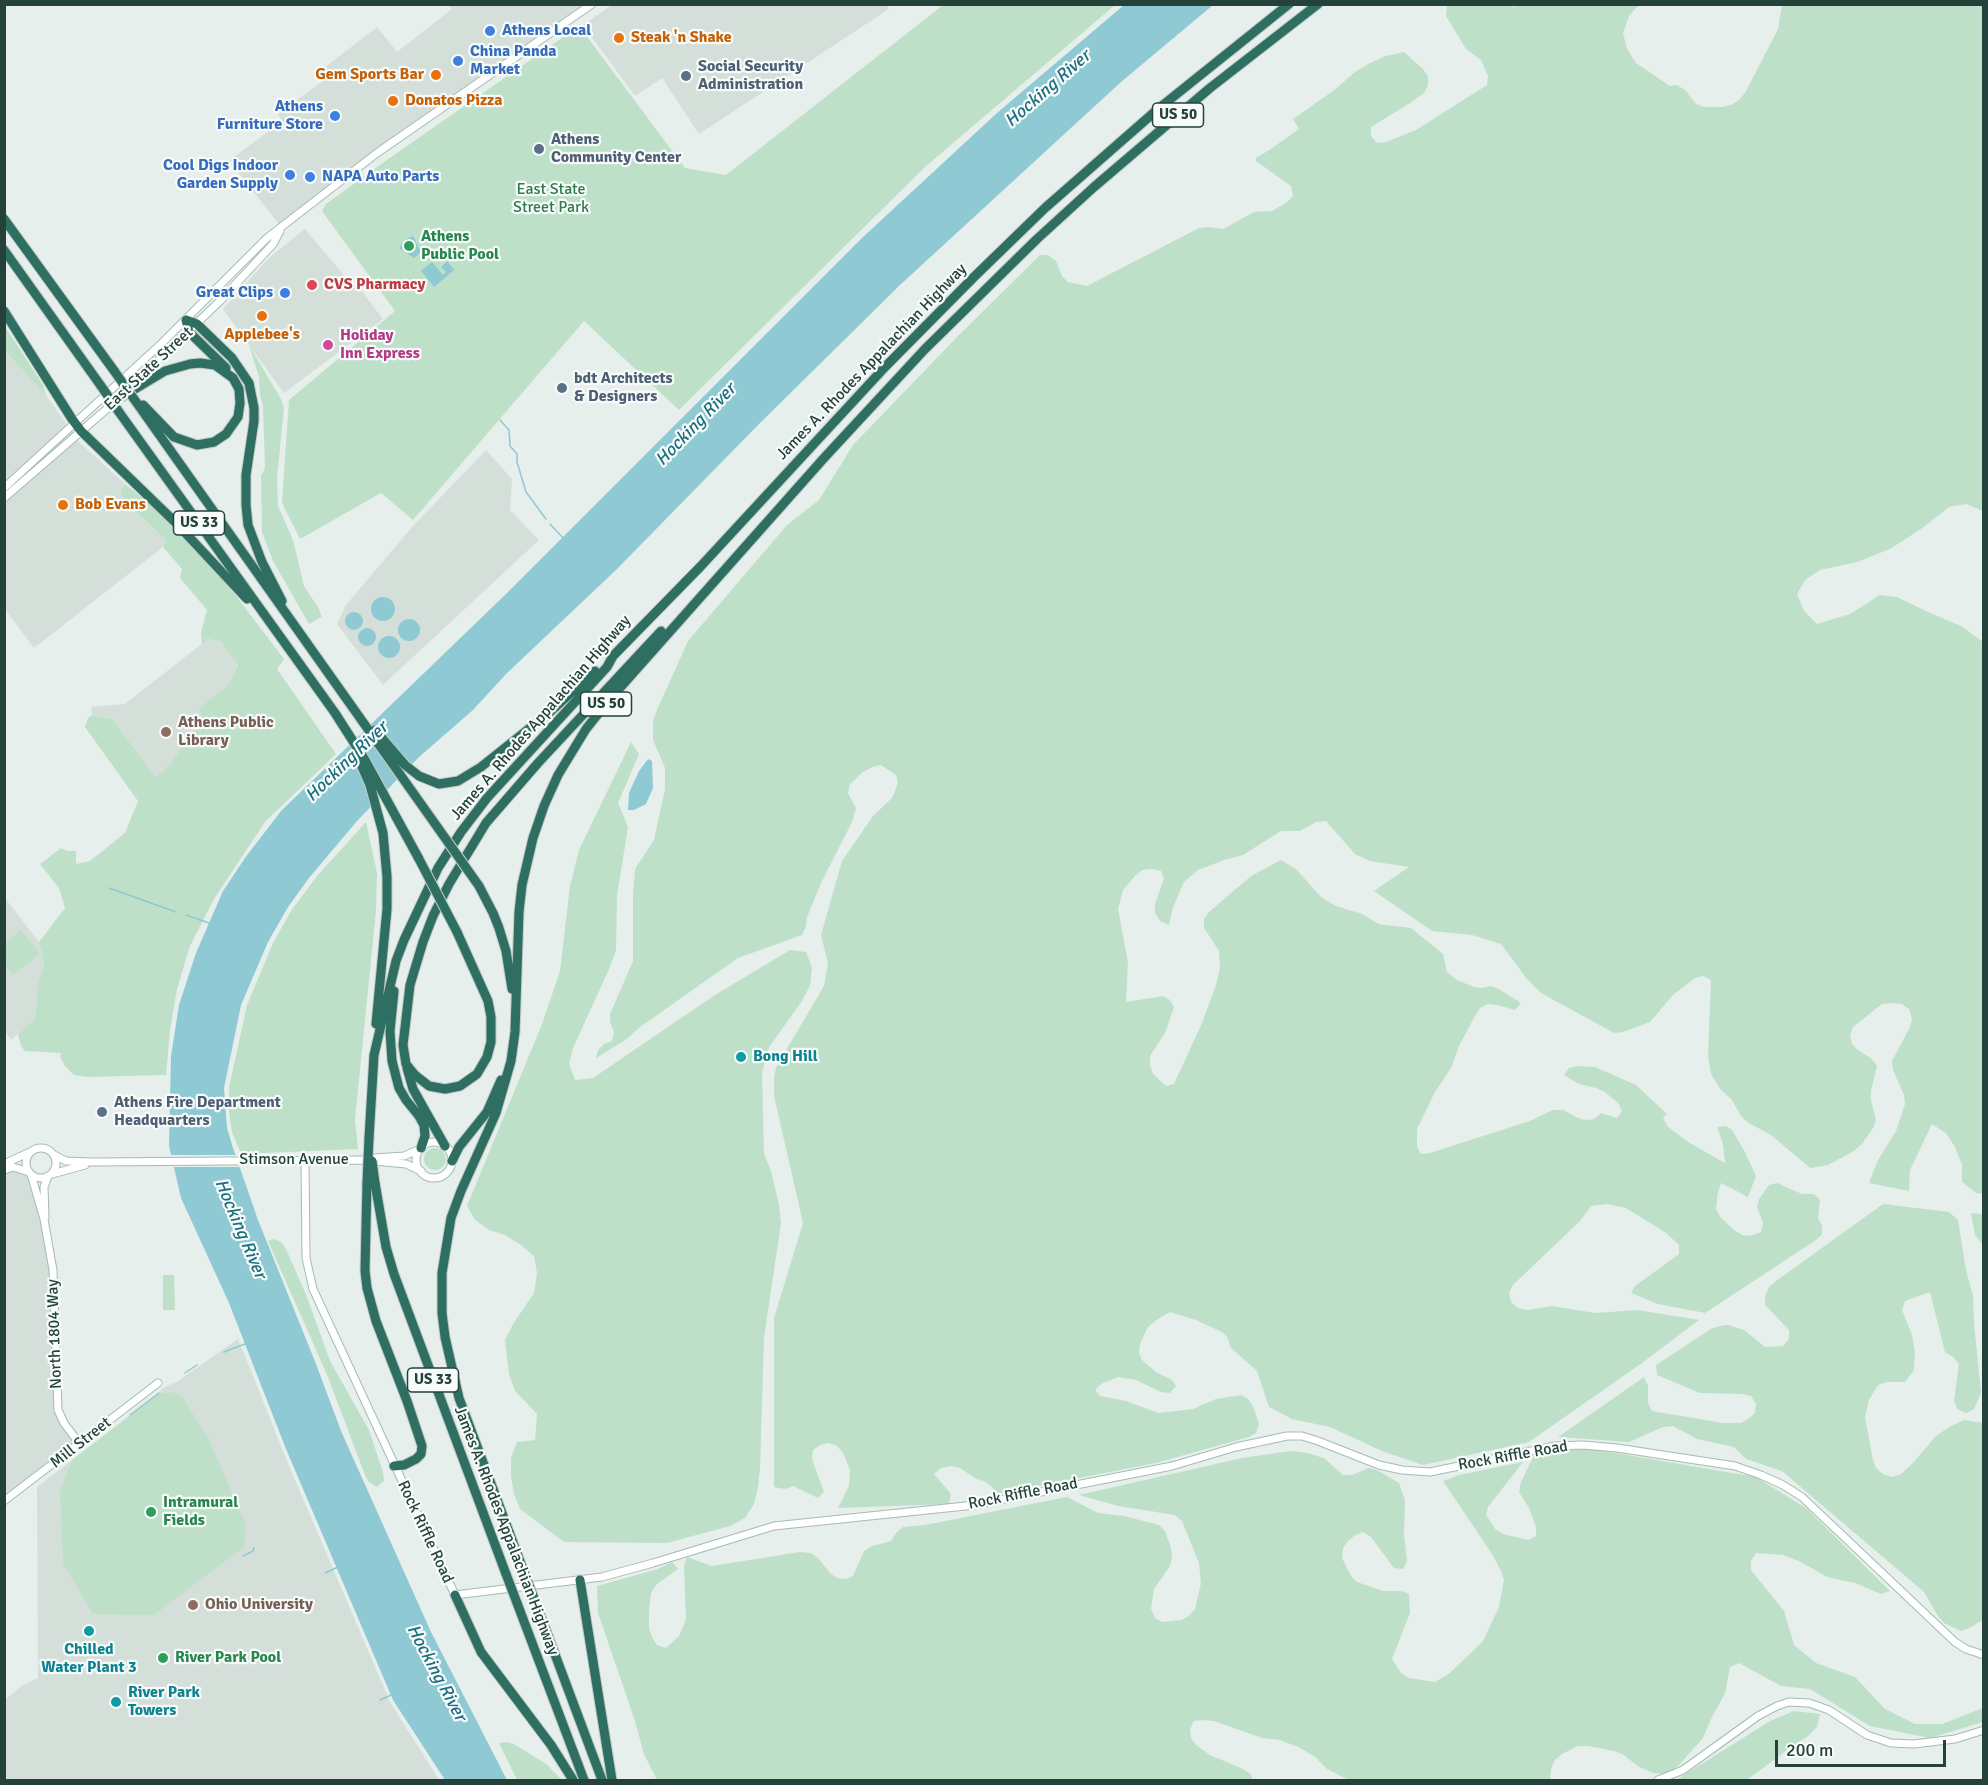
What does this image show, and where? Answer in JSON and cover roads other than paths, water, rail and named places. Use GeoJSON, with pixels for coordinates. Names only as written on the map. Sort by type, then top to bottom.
{"type":"FeatureCollection","features":[{"type":"Feature","properties":{"kind":"highway","name":"James A. Rhodes Appalachian Highway"},"geometry":{"type":"LineString","coordinates":[[584,1780],[398,1284],[371,1183],[369,1138],[374,1055],[396,961],[438,868],[461,832],[502,781],[607,667],[613,656],[701,566],[885,366],[1045,208],[1158,109],[1289,4]]}},
{"type":"Feature","properties":{"kind":"highway","name":"James A. Rhodes Appalachian Highway"},"geometry":{"type":"LineString","coordinates":[[602,1780],[459,1398],[445,1337],[442,1294],[442,1273],[451,1218],[496,1113],[508,1077],[516,1012],[519,912],[524,876],[542,812],[567,760],[603,707],[824,458],[925,349],[1037,239],[1167,124],[1318,4]]}},
{"type":"Feature","properties":{"kind":"highway","name":"US 33"},"geometry":{"type":"LineString","coordinates":[[4,219],[269,591],[292,619],[479,886],[493,913],[506,951],[516,1012]]}},
{"type":"Feature","properties":{"kind":"highway","name":"US 33"},"geometry":{"type":"LineString","coordinates":[[4,250],[353,741],[370,785],[383,833],[387,877],[387,909],[374,1055]]}},
{"type":"Feature","properties":{"kind":"highway"},"geometry":{"type":"LineString","coordinates":[[4,311],[81,431],[221,569],[278,635]]}},
{"type":"Feature","properties":{"kind":"highway"},"geometry":{"type":"LineString","coordinates":[[186,320],[197,324],[232,358],[249,383],[254,415],[246,475],[249,525],[262,562],[292,619]]}},
{"type":"Feature","properties":{"kind":"highway"},"geometry":{"type":"LineString","coordinates":[[134,399],[150,410],[174,437],[192,444],[202,445],[220,439],[232,427],[238,417],[240,398],[238,389],[233,378],[220,362],[189,332],[186,320]]}},
{"type":"Feature","properties":{"kind":"highway"},"geometry":{"type":"LineString","coordinates":[[120,398],[165,371],[190,364],[215,365],[233,378]]}},
{"type":"Feature","properties":{"kind":"highway"},"geometry":{"type":"LineString","coordinates":[[445,1146],[413,1089],[404,1054],[403,1035],[410,985],[423,942],[449,884],[486,823],[538,763],[824,458]]}},
{"type":"Feature","properties":{"kind":"highway"},"geometry":{"type":"LineString","coordinates":[[351,704],[405,765],[432,782],[448,783],[470,775],[550,712],[613,656]]}},
{"type":"Feature","properties":{"kind":"highway"},"geometry":{"type":"LineString","coordinates":[[353,741],[457,932],[486,994],[491,1010],[491,1042],[487,1057],[472,1079],[460,1086],[445,1089],[434,1088],[415,1075],[406,1064]]}},
{"type":"Feature","properties":{"kind":"highway"},"geometry":{"type":"LineString","coordinates":[[396,961],[390,1051],[399,1088],[424,1125],[425,1136],[421,1148]]}},
{"type":"Feature","properties":{"kind":"highway"},"geometry":{"type":"LineString","coordinates":[[452,1161],[459,1146],[481,1120],[490,1105],[513,1047]]}},
{"type":"Feature","properties":{"kind":"highway"},"geometry":{"type":"LineString","coordinates":[[371,1183],[365,1254],[367,1288],[376,1321],[422,1446],[416,1459],[404,1465],[394,1466]]}},
{"type":"Feature","properties":{"kind":"highway"},"geometry":{"type":"LineString","coordinates":[[580,1580],[612,1780]]}},
{"type":"Feature","properties":{"kind":"highway"},"geometry":{"type":"LineString","coordinates":[[455,1595],[481,1652],[551,1744],[573,1780]]}},
{"type":"Feature","properties":{"kind":"street","name":"East State Street"},"geometry":{"type":"LineString","coordinates":[[4,488],[186,320],[267,238],[379,151],[592,4]]}},
{"type":"Feature","properties":{"kind":"street","name":"East State Street"},"geometry":{"type":"LineString","coordinates":[[4,498],[120,398],[189,332],[273,244],[282,228]]}},
{"type":"Feature","properties":{"kind":"street"},"geometry":{"type":"LineString","coordinates":[[364,1160],[404,1156],[433,1142],[445,1146],[451,1153],[452,1161],[449,1170],[439,1177],[429,1177],[421,1171],[417,1160],[421,1148]]}},
{"type":"Feature","properties":{"kind":"street"},"geometry":{"type":"LineString","coordinates":[[4,1164],[42,1148],[54,1155],[56,1165],[49,1175],[38,1178],[13,1167],[4,1170]]}},
{"type":"Feature","properties":{"kind":"street"},"geometry":{"type":"LineString","coordinates":[[30,1152],[26,1163],[30,1173]]}},
{"type":"Feature","properties":{"kind":"street","name":"Stimson Avenue"},"geometry":{"type":"LineString","coordinates":[[54,1155],[66,1161],[93,1162],[364,1160],[406,1164],[421,1171]]}},
{"type":"Feature","properties":{"kind":"street","name":"Rock Riffle Road"},"geometry":{"type":"LineString","coordinates":[[305,1160],[306,1248],[311,1282],[455,1595],[602,1576],[776,1526],[975,1505],[1172,1466],[1236,1447],[1287,1436],[1302,1436],[1318,1441],[1379,1465],[1402,1470],[1430,1472],[1545,1448],[1583,1445],[1735,1466],[1761,1474],[1783,1485],[1802,1497],[1955,1642],[1983,1655]]}},
{"type":"Feature","properties":{"kind":"street","name":"Stimson Avenue"},"geometry":{"type":"LineString","coordinates":[[49,1175],[93,1162]]}},
{"type":"Feature","properties":{"kind":"street","name":"North 1804 Way"},"geometry":{"type":"LineString","coordinates":[[30,1173],[44,1219],[54,1281],[58,1410],[64,1423],[79,1443]]}},
{"type":"Feature","properties":{"kind":"street","name":"North 1804 Way"},"geometry":{"type":"LineString","coordinates":[[44,1219],[44,1187],[49,1175]]}},
{"type":"Feature","properties":{"kind":"street","name":"Mill Street"},"geometry":{"type":"LineString","coordinates":[[4,1502],[158,1383]]}},
{"type":"Feature","properties":{"kind":"street"},"geometry":{"type":"LineString","coordinates":[[1658,1780],[1683,1770],[1758,1716],[1789,1702],[1809,1703],[1829,1710],[1867,1735],[1891,1743],[1914,1744],[1955,1739],[1983,1730]]}},
{"type":"Feature","properties":{"kind":"water","name":"Hocking River"},"geometry":{"type":"Polygon","coordinates":[[[1124,5],[1213,5],[1121,82],[900,285],[617,569],[506,674],[473,710],[419,757],[357,821],[288,907],[268,942],[241,1005],[224,1088],[227,1128],[233,1148],[258,1220],[341,1431],[431,1632],[507,1780],[445,1780],[393,1700],[286,1449],[229,1303],[181,1198],[169,1146],[171,1056],[179,1005],[196,953],[223,891],[281,811],[506,594],[862,238],[997,113],[1124,5]]]}},
{"type":"Feature","properties":{"kind":"water","name":"Athens Public Pool"},"geometry":{"type":"Polygon","coordinates":[[[413,236],[421,252],[414,258],[399,248],[405,240],[413,236]]]}},
{"type":"Feature","properties":{"kind":"water"},"geometry":{"type":"Polygon","coordinates":[[[447,261],[454,270],[434,287],[421,271],[432,262],[443,275],[446,272],[441,267],[447,261]]]}},
{"type":"Feature","properties":{"kind":"water"},"geometry":{"type":"Polygon","coordinates":[[[383,597],[391,601],[395,609],[391,617],[383,621],[375,617],[371,609],[375,601],[383,597]]]}},
{"type":"Feature","properties":{"kind":"water"},"geometry":{"type":"Polygon","coordinates":[[[350,612],[358,612],[363,617],[361,628],[350,630],[345,625],[345,617],[350,612]]]}},
{"type":"Feature","properties":{"kind":"water"},"geometry":{"type":"Polygon","coordinates":[[[409,619],[417,622],[420,630],[417,638],[409,641],[401,638],[398,630],[401,622],[409,619]]]}},
{"type":"Feature","properties":{"kind":"water"},"geometry":{"type":"Polygon","coordinates":[[[367,628],[373,631],[376,637],[373,643],[367,646],[361,643],[358,637],[361,631],[367,628]]]}},
{"type":"Feature","properties":{"kind":"water"},"geometry":{"type":"Polygon","coordinates":[[[389,636],[397,639],[400,647],[397,655],[389,658],[381,655],[378,647],[381,639],[389,636]]]}},
{"type":"Feature","properties":{"kind":"water"},"geometry":{"type":"Polygon","coordinates":[[[648,759],[652,761],[653,788],[646,804],[634,810],[628,810],[629,793],[639,771],[648,759]]]}},
{"type":"Feature","properties":{"kind":"waterway"},"geometry":{"type":"LineString","coordinates":[[500,420],[509,430],[510,446],[517,454],[517,462],[526,492],[546,519]]}},
{"type":"Feature","properties":{"kind":"waterway"},"geometry":{"type":"LineString","coordinates":[[550,524],[563,538]]}},
{"type":"Feature","properties":{"kind":"waterway"},"geometry":{"type":"LineString","coordinates":[[109,888],[176,912]]}},
{"type":"Feature","properties":{"kind":"waterway"},"geometry":{"type":"LineString","coordinates":[[186,915],[209,923]]}},
{"type":"Feature","properties":{"kind":"waterway"},"geometry":{"type":"LineString","coordinates":[[224,1352],[245,1344]]}},
{"type":"Feature","properties":{"kind":"waterway"},"geometry":{"type":"LineString","coordinates":[[185,1373],[197,1365]]}},
{"type":"Feature","properties":{"kind":"waterway"},"geometry":{"type":"LineString","coordinates":[[130,1415],[159,1393]]}},
{"type":"Feature","properties":{"kind":"waterway"},"geometry":{"type":"LineString","coordinates":[[243,1556],[253,1551],[254,1548]]}},
{"type":"Feature","properties":{"kind":"waterway"},"geometry":{"type":"LineString","coordinates":[[325,1573],[338,1567]]}},
{"type":"Feature","properties":{"kind":"waterway"},"geometry":{"type":"LineString","coordinates":[[380,1700],[391,1695]]}},
{"type":"Feature","properties":{"kind":"place","name":"Athens Local"},"geometry":{"type":"Point","coordinates":[490,31]}},
{"type":"Feature","properties":{"kind":"place","name":"Steak 'n Shake"},"geometry":{"type":"Point","coordinates":[619,38]}},
{"type":"Feature","properties":{"kind":"place","name":"China Panda Market"},"geometry":{"type":"Point","coordinates":[458,61]}},
{"type":"Feature","properties":{"kind":"place","name":"Gem Sports Bar"},"geometry":{"type":"Point","coordinates":[436,75]}},
{"type":"Feature","properties":{"kind":"place","name":"Social Security Administration"},"geometry":{"type":"Point","coordinates":[686,76]}},
{"type":"Feature","properties":{"kind":"place","name":"Donatos Pizza"},"geometry":{"type":"Point","coordinates":[393,101]}},
{"type":"Feature","properties":{"kind":"place","name":"Athens Furniture Store"},"geometry":{"type":"Point","coordinates":[335,116]}},
{"type":"Feature","properties":{"kind":"place","name":"Athens Community Center"},"geometry":{"type":"Point","coordinates":[539,149]}},
{"type":"Feature","properties":{"kind":"place","name":"Cool Digs Indoor Garden Supply"},"geometry":{"type":"Point","coordinates":[290,175]}},
{"type":"Feature","properties":{"kind":"place","name":"NAPA Auto Parts"},"geometry":{"type":"Point","coordinates":[310,177]}},
{"type":"Feature","properties":{"kind":"place","name":"Athens Public Pool"},"geometry":{"type":"Point","coordinates":[409,246]}},
{"type":"Feature","properties":{"kind":"place","name":"CVS Pharmacy"},"geometry":{"type":"Point","coordinates":[312,285]}},
{"type":"Feature","properties":{"kind":"place","name":"Great Clips"},"geometry":{"type":"Point","coordinates":[285,293]}},
{"type":"Feature","properties":{"kind":"place","name":"Applebee's"},"geometry":{"type":"Point","coordinates":[262,316]}},
{"type":"Feature","properties":{"kind":"place","name":"Holiday Inn Express"},"geometry":{"type":"Point","coordinates":[328,345]}},
{"type":"Feature","properties":{"kind":"place","name":"bdt Architects & Designers"},"geometry":{"type":"Point","coordinates":[562,388]}},
{"type":"Feature","properties":{"kind":"place","name":"Bob Evans"},"geometry":{"type":"Point","coordinates":[63,505]}},
{"type":"Feature","properties":{"kind":"place","name":"Athens Public Library"},"geometry":{"type":"Point","coordinates":[166,732]}},
{"type":"Feature","properties":{"kind":"place","name":"Bong Hill"},"geometry":{"type":"Point","coordinates":[741,1057]}},
{"type":"Feature","properties":{"kind":"place","name":"Athens Fire Department Headquarters"},"geometry":{"type":"Point","coordinates":[102,1112]}},
{"type":"Feature","properties":{"kind":"place","name":"Intramural Fields"},"geometry":{"type":"Point","coordinates":[151,1512]}},
{"type":"Feature","properties":{"kind":"place","name":"Ohio University"},"geometry":{"type":"Point","coordinates":[193,1605]}},
{"type":"Feature","properties":{"kind":"place","name":"Chilled Water Plant 3"},"geometry":{"type":"Point","coordinates":[89,1631]}},
{"type":"Feature","properties":{"kind":"place","name":"River Park Pool"},"geometry":{"type":"Point","coordinates":[163,1658]}},
{"type":"Feature","properties":{"kind":"place","name":"River Park Towers"},"geometry":{"type":"Point","coordinates":[116,1702]}},
{"type":"Feature","properties":{"kind":"park label","name":"East State Street Park"},"geometry":{"type":"Point","coordinates":[551,199]}}]}
